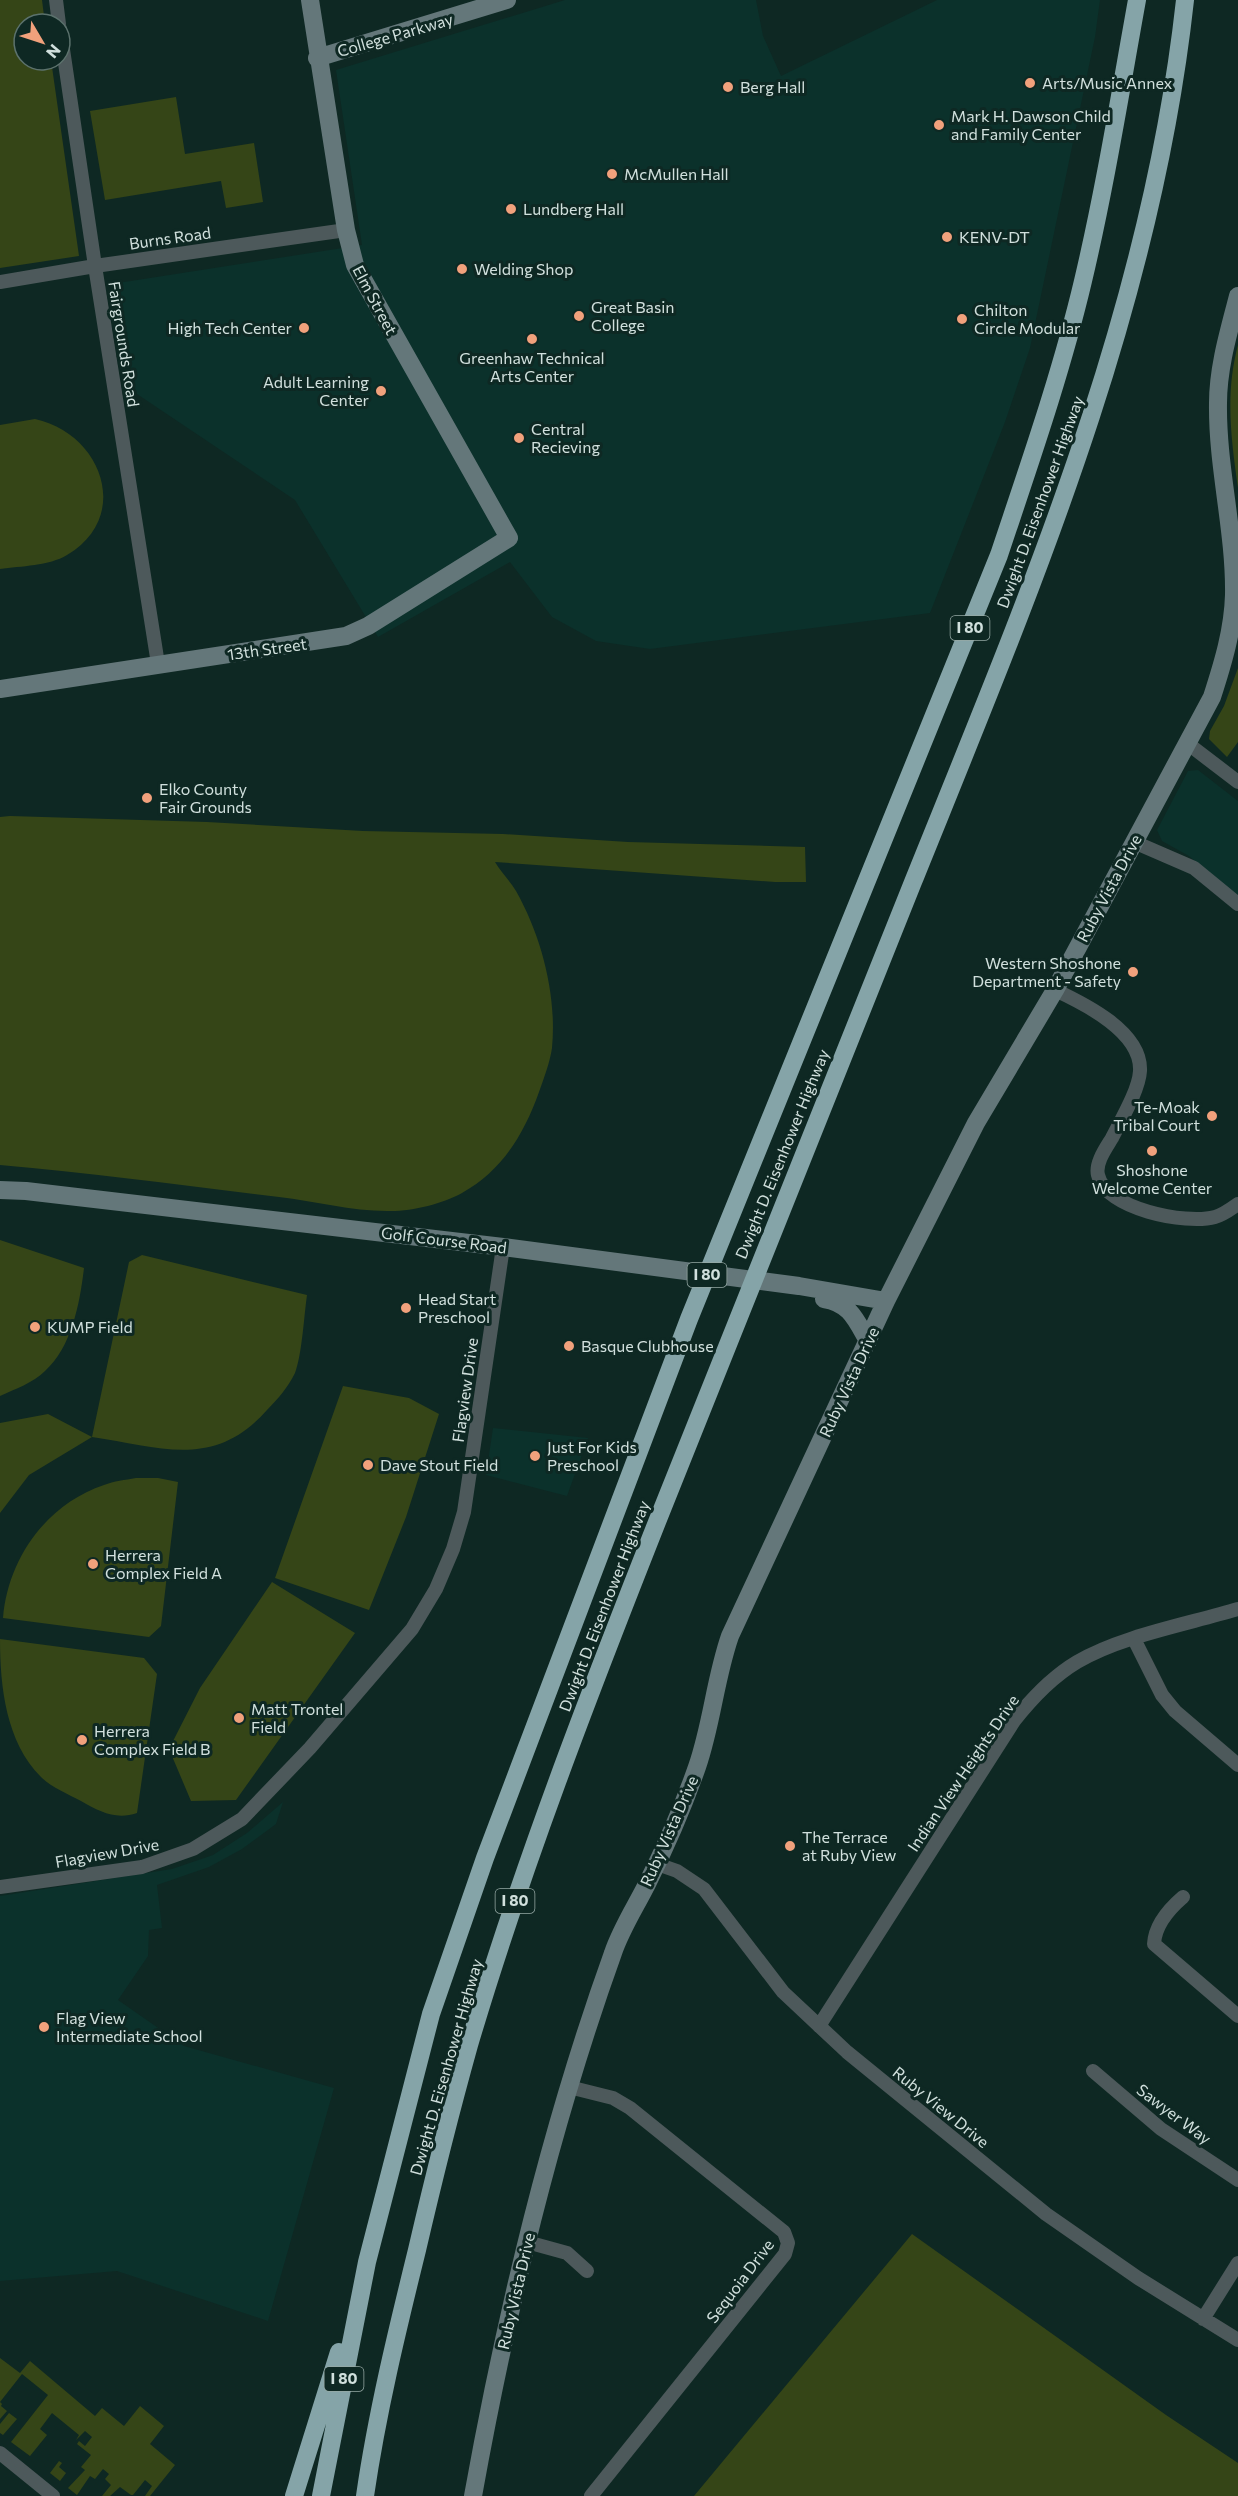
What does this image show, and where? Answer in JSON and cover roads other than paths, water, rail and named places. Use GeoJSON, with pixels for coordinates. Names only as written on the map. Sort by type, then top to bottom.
{"type":"FeatureCollection","features":[{"type":"Feature","properties":{"kind":"highway","name":"Dwight D. Eisenhower Highway"},"geometry":{"type":"LineString","coordinates":[[321,2496],[367,2262],[435,2003],[493,1836],[689,1319],[999,555],[1039,433],[1083,283],[1104,187],[1137,0]]}},
{"type":"Feature","properties":{"kind":"highway","name":"Dwight D. Eisenhower Highway"},"geometry":{"type":"LineString","coordinates":[[365,2496],[383,2397],[447,2124],[471,2040],[525,1872],[614,1631],[767,1242],[1039,570],[1089,428],[1125,309],[1150,208],[1184,8]]}},
{"type":"Feature","properties":{"kind":"highway"},"geometry":{"type":"LineString","coordinates":[[294,2496],[367,2262]]}},
{"type":"Feature","properties":{"kind":"street","name":"Elm Street"},"geometry":{"type":"LineString","coordinates":[[310,0],[317,58],[346,230],[355,265],[509,538]]}},
{"type":"Feature","properties":{"kind":"street","name":"College Parkway"},"geometry":{"type":"LineString","coordinates":[[317,58],[463,7],[507,0]]}},
{"type":"Feature","properties":{"kind":"street","name":"Fairgrounds Road"},"geometry":{"type":"LineString","coordinates":[[66,72],[158,664]]}},
{"type":"Feature","properties":{"kind":"street","name":"Burns Road"},"geometry":{"type":"LineString","coordinates":[[0,282],[346,230]]}},
{"type":"Feature","properties":{"kind":"street","name":"Ruby Vista Drive"},"geometry":{"type":"LineString","coordinates":[[473,2496],[489,2406],[527,2242],[569,2087],[614,1950],[657,1863],[698,1765],[719,1667],[730,1636],[886,1301],[976,1124],[1055,990],[1212,697],[1224,660],[1231,624],[1233,569],[1218,436],[1218,401],[1221,364],[1238,296]]}},
{"type":"Feature","properties":{"kind":"street","name":"13th Street"},"geometry":{"type":"LineString","coordinates":[[0,689],[346,636],[368,626],[509,538]]}},
{"type":"Feature","properties":{"kind":"street"},"geometry":{"type":"LineString","coordinates":[[1187,743],[1238,782]]}},
{"type":"Feature","properties":{"kind":"street"},"geometry":{"type":"LineString","coordinates":[[1134,842],[1194,868],[1238,904]]}},
{"type":"Feature","properties":{"kind":"street"},"geometry":{"type":"LineString","coordinates":[[1055,990],[1101,1015],[1124,1032],[1137,1056],[1140,1068],[1137,1083],[1101,1158],[1097,1173],[1100,1182],[1109,1194],[1128,1205],[1174,1218],[1194,1220],[1216,1217],[1238,1204]]}},
{"type":"Feature","properties":{"kind":"street","name":"Golf Course Road"},"geometry":{"type":"LineString","coordinates":[[0,1190],[26,1191],[503,1247],[768,1281],[886,1301]]}},
{"type":"Feature","properties":{"kind":"street","name":"Flagview Drive"},"geometry":{"type":"LineString","coordinates":[[0,1887],[142,1867],[193,1849],[217,1836],[242,1819],[310,1748],[412,1629],[436,1589],[453,1548],[464,1512],[503,1247]]}},
{"type":"Feature","properties":{"kind":"street"},"geometry":{"type":"LineString","coordinates":[[768,1281],[844,1306],[856,1319],[868,1341]]}},
{"type":"Feature","properties":{"kind":"street","name":"Indian View Heights Drive"},"geometry":{"type":"LineString","coordinates":[[819,2026],[1007,1730],[1042,1689],[1077,1662],[1094,1653],[1134,1639],[1238,1610]]}},
{"type":"Feature","properties":{"kind":"street"},"geometry":{"type":"LineString","coordinates":[[1134,1639],[1162,1695],[1175,1712],[1238,1765]]}},
{"type":"Feature","properties":{"kind":"street","name":"Ruby View Drive"},"geometry":{"type":"LineString","coordinates":[[657,1863],[677,1871],[704,1889],[783,1992],[819,2026],[1046,2214],[1138,2278],[1238,2340]]}},
{"type":"Feature","properties":{"kind":"street"},"geometry":{"type":"LineString","coordinates":[[1183,1897],[1165,1916],[1155,1936],[1154,1944],[1238,2016]]}},
{"type":"Feature","properties":{"kind":"street","name":"Sawyer Way"},"geometry":{"type":"LineString","coordinates":[[1093,2071],[1161,2129],[1238,2180]]}},
{"type":"Feature","properties":{"kind":"street","name":"Sequoia Drive"},"geometry":{"type":"LineString","coordinates":[[569,2087],[613,2098],[630,2108],[784,2232],[788,2243],[785,2254],[591,2496]]}},
{"type":"Feature","properties":{"kind":"street"},"geometry":{"type":"LineString","coordinates":[[527,2242],[567,2253],[587,2271]]}},
{"type":"Feature","properties":{"kind":"street"},"geometry":{"type":"LineString","coordinates":[[1203,2319],[1238,2263]]}},
{"type":"Feature","properties":{"kind":"street"},"geometry":{"type":"LineString","coordinates":[[0,2453],[53,2496]]}},
{"type":"Feature","properties":{"kind":"place","name":"Arts/Music Annex"},"geometry":{"type":"Point","coordinates":[1030,83]}},
{"type":"Feature","properties":{"kind":"place","name":"Berg Hall"},"geometry":{"type":"Point","coordinates":[728,87]}},
{"type":"Feature","properties":{"kind":"place","name":"Mark H. Dawson Child and Family Center"},"geometry":{"type":"Point","coordinates":[939,125]}},
{"type":"Feature","properties":{"kind":"place","name":"McMullen Hall"},"geometry":{"type":"Point","coordinates":[612,174]}},
{"type":"Feature","properties":{"kind":"place","name":"Lundberg Hall"},"geometry":{"type":"Point","coordinates":[511,209]}},
{"type":"Feature","properties":{"kind":"place","name":"KENV-DT"},"geometry":{"type":"Point","coordinates":[947,237]}},
{"type":"Feature","properties":{"kind":"place","name":"Welding Shop"},"geometry":{"type":"Point","coordinates":[462,269]}},
{"type":"Feature","properties":{"kind":"place","name":"Great Basin College"},"geometry":{"type":"Point","coordinates":[579,316]}},
{"type":"Feature","properties":{"kind":"place","name":"Chilton Circle Modular"},"geometry":{"type":"Point","coordinates":[962,319]}},
{"type":"Feature","properties":{"kind":"place","name":"High Tech Center"},"geometry":{"type":"Point","coordinates":[304,328]}},
{"type":"Feature","properties":{"kind":"place","name":"Greenhaw Technical Arts Center"},"geometry":{"type":"Point","coordinates":[532,339]}},
{"type":"Feature","properties":{"kind":"place","name":"Adult Learning Center"},"geometry":{"type":"Point","coordinates":[381,391]}},
{"type":"Feature","properties":{"kind":"place","name":"Central Recieving"},"geometry":{"type":"Point","coordinates":[519,438]}},
{"type":"Feature","properties":{"kind":"place","name":"Elko County Fair Grounds"},"geometry":{"type":"Point","coordinates":[147,798]}},
{"type":"Feature","properties":{"kind":"place","name":"Western Shoshone Department - Safety"},"geometry":{"type":"Point","coordinates":[1133,972]}},
{"type":"Feature","properties":{"kind":"place","name":"Te-Moak Tribal Court"},"geometry":{"type":"Point","coordinates":[1212,1116]}},
{"type":"Feature","properties":{"kind":"place","name":"Shoshone Welcome Center"},"geometry":{"type":"Point","coordinates":[1152,1151]}},
{"type":"Feature","properties":{"kind":"place","name":"Head Start Preschool"},"geometry":{"type":"Point","coordinates":[406,1308]}},
{"type":"Feature","properties":{"kind":"place","name":"KUMP Field"},"geometry":{"type":"Point","coordinates":[35,1327]}},
{"type":"Feature","properties":{"kind":"place","name":"Basque Clubhouse"},"geometry":{"type":"Point","coordinates":[569,1346]}},
{"type":"Feature","properties":{"kind":"place","name":"Just For Kids Preschool"},"geometry":{"type":"Point","coordinates":[535,1456]}},
{"type":"Feature","properties":{"kind":"place","name":"Dave Stout Field"},"geometry":{"type":"Point","coordinates":[368,1465]}},
{"type":"Feature","properties":{"kind":"place","name":"Herrera Complex Field A"},"geometry":{"type":"Point","coordinates":[93,1564]}},
{"type":"Feature","properties":{"kind":"place","name":"Matt Trontel Field"},"geometry":{"type":"Point","coordinates":[239,1718]}},
{"type":"Feature","properties":{"kind":"place","name":"Herrera Complex Field B"},"geometry":{"type":"Point","coordinates":[82,1740]}},
{"type":"Feature","properties":{"kind":"place","name":"The Terrace at Ruby View"},"geometry":{"type":"Point","coordinates":[790,1846]}},
{"type":"Feature","properties":{"kind":"place","name":"Flag View Intermediate School"},"geometry":{"type":"Point","coordinates":[44,2027]}}]}
